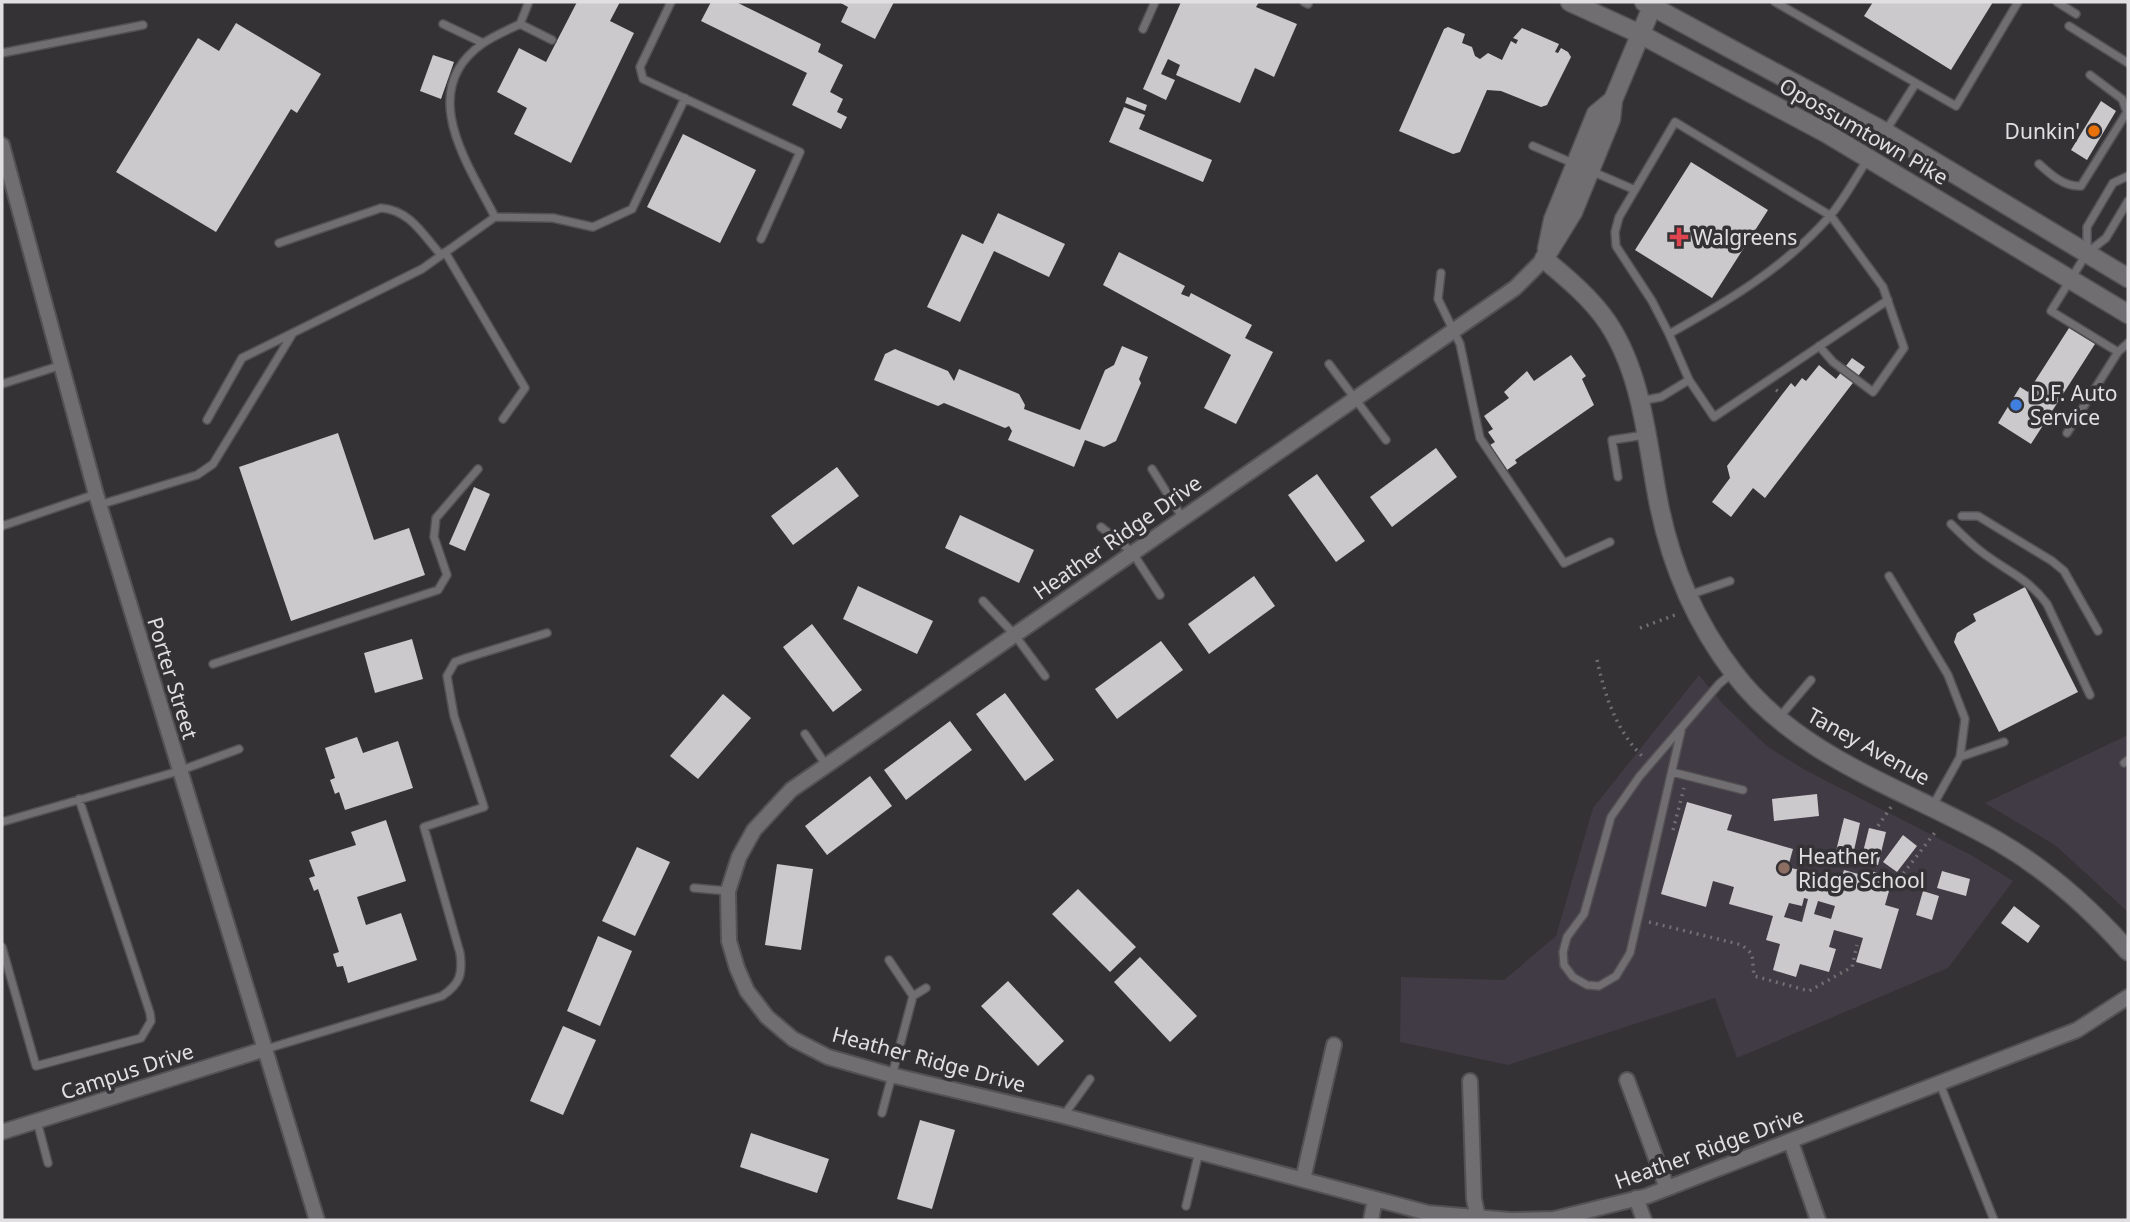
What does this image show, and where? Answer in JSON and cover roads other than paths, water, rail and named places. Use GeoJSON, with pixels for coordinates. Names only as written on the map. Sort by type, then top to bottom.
{"type":"FeatureCollection","features":[{"type":"Feature","properties":{"kind":"street","name":"Opossumtown Pike"},"geometry":{"type":"LineString","coordinates":[[1570,2],[1640,34],[1869,158],[2128,314]]}},
{"type":"Feature","properties":{"kind":"street","name":"Opossumtown Pike"},"geometry":{"type":"LineString","coordinates":[[1650,3],[1885,132],[2128,278]]}},
{"type":"Feature","properties":{"kind":"street"},"geometry":{"type":"LineString","coordinates":[[1544,259],[1553,220],[1611,119],[1613,100],[1650,3]]}},
{"type":"Feature","properties":{"kind":"street","name":"Porter Street"},"geometry":{"type":"LineString","coordinates":[[2,145],[98,500],[317,1220]]}},
{"type":"Feature","properties":{"kind":"street","name":"Heather Ridge Drive"},"geometry":{"type":"LineString","coordinates":[[1544,259],[1522,283],[1354,397],[792,790],[754,830],[739,857],[728,891],[729,941],[737,968],[747,991],[767,1017],[793,1039],[828,1057],[1064,1115],[1428,1213],[1510,1220],[1554,1219],[1667,1188],[2077,1030],[2128,997]]}},
{"type":"Feature","properties":{"kind":"street","name":"Taney Avenue"},"geometry":{"type":"LineString","coordinates":[[1544,259],[1607,321],[1631,368],[1665,529],[1685,596],[1705,634],[1733,672],[1778,719],[1826,753],[2000,842],[2049,875],[2069,891],[2128,951]]}},
{"type":"Feature","properties":{"kind":"street"},"geometry":{"type":"LineString","coordinates":[[1303,1180],[1334,1045]]}},
{"type":"Feature","properties":{"kind":"street","name":"Campus Drive"},"geometry":{"type":"LineString","coordinates":[[2,1132],[265,1049]]}},
{"type":"Feature","properties":{"kind":"street"},"geometry":{"type":"LineString","coordinates":[[1627,1080],[1667,1188]]}},
{"type":"Feature","properties":{"kind":"street"},"geometry":{"type":"LineString","coordinates":[[1470,1082],[1474,1199],[1478,1218]]}},
{"type":"Feature","properties":{"kind":"street"},"geometry":{"type":"LineString","coordinates":[[1791,1142],[1818,1220]]}},
{"type":"Feature","properties":{"kind":"street"},"geometry":{"type":"LineString","coordinates":[[1636,1198],[1644,1220]]}},
{"type":"Feature","properties":{"kind":"street"},"geometry":{"type":"LineString","coordinates":[[1371,1220],[1375,1199]]}},
{"type":"Feature","properties":{"kind":"lane"},"geometry":{"type":"LineString","coordinates":[[671,2],[640,66],[643,79],[800,152],[761,239]]}},
{"type":"Feature","properties":{"kind":"lane"},"geometry":{"type":"LineString","coordinates":[[1143,29],[1155,2]]}},
{"type":"Feature","properties":{"kind":"lane"},"geometry":{"type":"LineString","coordinates":[[1774,2],[1956,106],[2018,2]]}},
{"type":"Feature","properties":{"kind":"lane"},"geometry":{"type":"LineString","coordinates":[[2057,2],[2076,14]]}},
{"type":"Feature","properties":{"kind":"lane"},"geometry":{"type":"LineString","coordinates":[[495,216],[455,139],[449,102],[452,83],[459,69],[483,43],[520,24],[528,4]]}},
{"type":"Feature","properties":{"kind":"lane"},"geometry":{"type":"LineString","coordinates":[[443,24],[483,43]]}},
{"type":"Feature","properties":{"kind":"lane"},"geometry":{"type":"LineString","coordinates":[[520,24],[552,40]]}},
{"type":"Feature","properties":{"kind":"lane"},"geometry":{"type":"LineString","coordinates":[[2,53],[143,25]]}},
{"type":"Feature","properties":{"kind":"lane"},"geometry":{"type":"LineString","coordinates":[[2068,26],[2128,63]]}},
{"type":"Feature","properties":{"kind":"lane"},"geometry":{"type":"LineString","coordinates":[[2039,164],[2059,180],[2069,185],[2081,186],[2127,112],[2123,99],[2090,75]]}},
{"type":"Feature","properties":{"kind":"lane"},"geometry":{"type":"LineString","coordinates":[[1885,132],[1916,83]]}},
{"type":"Feature","properties":{"kind":"lane"},"geometry":{"type":"LineString","coordinates":[[207,419],[242,358],[422,270],[495,216],[553,218],[593,227],[618,218],[638,201],[685,98]]}},
{"type":"Feature","properties":{"kind":"lane"},"geometry":{"type":"LineString","coordinates":[[1819,346],[1843,370],[1873,392],[1904,348],[1888,300],[1864,259],[1831,216],[1675,122],[1619,217],[1615,232],[1616,246],[1653,301],[1689,380],[1714,417],[1819,346],[1888,300]]}},
{"type":"Feature","properties":{"kind":"lane"},"geometry":{"type":"LineString","coordinates":[[1533,146],[1635,190]]}},
{"type":"Feature","properties":{"kind":"lane"},"geometry":{"type":"LineString","coordinates":[[1669,334],[1732,299],[1778,267],[1831,216],[1869,158]]}},
{"type":"Feature","properties":{"kind":"lane"},"geometry":{"type":"LineString","coordinates":[[2087,253],[2087,227],[2113,183],[2128,176]]}},
{"type":"Feature","properties":{"kind":"lane"},"geometry":{"type":"LineString","coordinates":[[2118,352],[2052,310],[2087,253],[2106,238],[2128,201]]}},
{"type":"Feature","properties":{"kind":"lane"},"geometry":{"type":"LineString","coordinates":[[279,243],[381,208],[395,209],[407,215],[443,254],[525,388],[503,419]]}},
{"type":"Feature","properties":{"kind":"lane"},"geometry":{"type":"LineString","coordinates":[[1441,273],[1438,299],[1460,344],[1480,438],[1564,563],[1610,542]]}},
{"type":"Feature","properties":{"kind":"lane"},"geometry":{"type":"LineString","coordinates":[[2,526],[185,480],[213,464],[293,332]]}},
{"type":"Feature","properties":{"kind":"lane"},"geometry":{"type":"LineString","coordinates":[[2067,433],[2118,352],[2128,343]]}},
{"type":"Feature","properties":{"kind":"lane"},"geometry":{"type":"LineString","coordinates":[[2,384],[62,365]]}},
{"type":"Feature","properties":{"kind":"lane"},"geometry":{"type":"LineString","coordinates":[[1329,365],[1386,440]]}},
{"type":"Feature","properties":{"kind":"lane"},"geometry":{"type":"LineString","coordinates":[[1640,402],[1661,397],[1689,380]]}},
{"type":"Feature","properties":{"kind":"lane"},"geometry":{"type":"LineString","coordinates":[[1618,477],[1612,440],[1646,435]]}},
{"type":"Feature","properties":{"kind":"lane"},"geometry":{"type":"LineString","coordinates":[[213,664],[438,590],[447,575],[434,537],[436,519],[478,469]]}},
{"type":"Feature","properties":{"kind":"lane"},"geometry":{"type":"LineString","coordinates":[[1152,469],[1182,517]]}},
{"type":"Feature","properties":{"kind":"lane"},"geometry":{"type":"LineString","coordinates":[[1962,516],[1978,516],[2064,571],[2098,631]]}},
{"type":"Feature","properties":{"kind":"lane"},"geometry":{"type":"LineString","coordinates":[[1951,524],[1984,554],[2022,576],[2039,592],[2090,695]]}},
{"type":"Feature","properties":{"kind":"lane"},"geometry":{"type":"LineString","coordinates":[[1101,527],[1132,552],[1160,595]]}},
{"type":"Feature","properties":{"kind":"lane"},"geometry":{"type":"LineString","coordinates":[[1889,576],[1948,675],[1965,719],[1961,757],[1932,807]]}},
{"type":"Feature","properties":{"kind":"lane"},"geometry":{"type":"LineString","coordinates":[[1685,596],[1730,581]]}},
{"type":"Feature","properties":{"kind":"lane"},"geometry":{"type":"LineString","coordinates":[[983,601],[1014,634],[1045,676]]}},
{"type":"Feature","properties":{"kind":"lane"},"geometry":{"type":"LineString","coordinates":[[265,1049],[442,996],[455,988],[462,967],[460,953],[425,827],[484,807],[454,716],[447,676],[455,663],[466,658],[547,633]]}},
{"type":"Feature","properties":{"kind":"lane"},"geometry":{"type":"LineString","coordinates":[[1681,731],[1630,953],[1616,976],[1599,986],[1587,985],[1573,977],[1564,965],[1563,952],[1567,937],[1584,914],[1611,817],[1639,777],[1719,684],[1733,672]]}},
{"type":"Feature","properties":{"kind":"lane"},"geometry":{"type":"LineString","coordinates":[[1778,719],[1811,680]]}},
{"type":"Feature","properties":{"kind":"lane"},"geometry":{"type":"LineString","coordinates":[[805,734],[826,765]]}},
{"type":"Feature","properties":{"kind":"lane"},"geometry":{"type":"LineString","coordinates":[[1961,757],[2004,742]]}},
{"type":"Feature","properties":{"kind":"lane"},"geometry":{"type":"LineString","coordinates":[[2,822],[179,771],[239,749]]}},
{"type":"Feature","properties":{"kind":"lane"},"geometry":{"type":"LineString","coordinates":[[1672,772],[1743,790]]}},
{"type":"Feature","properties":{"kind":"lane"},"geometry":{"type":"LineString","coordinates":[[2,947],[36,1066],[141,1038],[148,1031],[150,1013],[79,799]]}},
{"type":"Feature","properties":{"kind":"lane"},"geometry":{"type":"LineString","coordinates":[[694,888],[728,891]]}},
{"type":"Feature","properties":{"kind":"lane"},"geometry":{"type":"LineString","coordinates":[[889,960],[913,996]]}},
{"type":"Feature","properties":{"kind":"lane"},"geometry":{"type":"LineString","coordinates":[[882,1112],[913,996],[926,988]]}},
{"type":"Feature","properties":{"kind":"lane"},"geometry":{"type":"LineString","coordinates":[[1064,1115],[1090,1079]]}},
{"type":"Feature","properties":{"kind":"lane"},"geometry":{"type":"LineString","coordinates":[[1940,1084],[1994,1220]]}},
{"type":"Feature","properties":{"kind":"lane"},"geometry":{"type":"LineString","coordinates":[[37,1121],[48,1163]]}},
{"type":"Feature","properties":{"kind":"lane"},"geometry":{"type":"LineString","coordinates":[[1186,1206],[1199,1151]]}},
{"type":"Feature","properties":{"kind":"place","name":"Dunkin'"},"geometry":{"type":"Point","coordinates":[2094,131]}},
{"type":"Feature","properties":{"kind":"place","name":"Walgreens"},"geometry":{"type":"Point","coordinates":[1679,237]}},
{"type":"Feature","properties":{"kind":"place","name":"D.F. Auto Service"},"geometry":{"type":"Point","coordinates":[2016,405]}},
{"type":"Feature","properties":{"kind":"place","name":"Heather Ridge School"},"geometry":{"type":"Point","coordinates":[1784,868]}}]}
